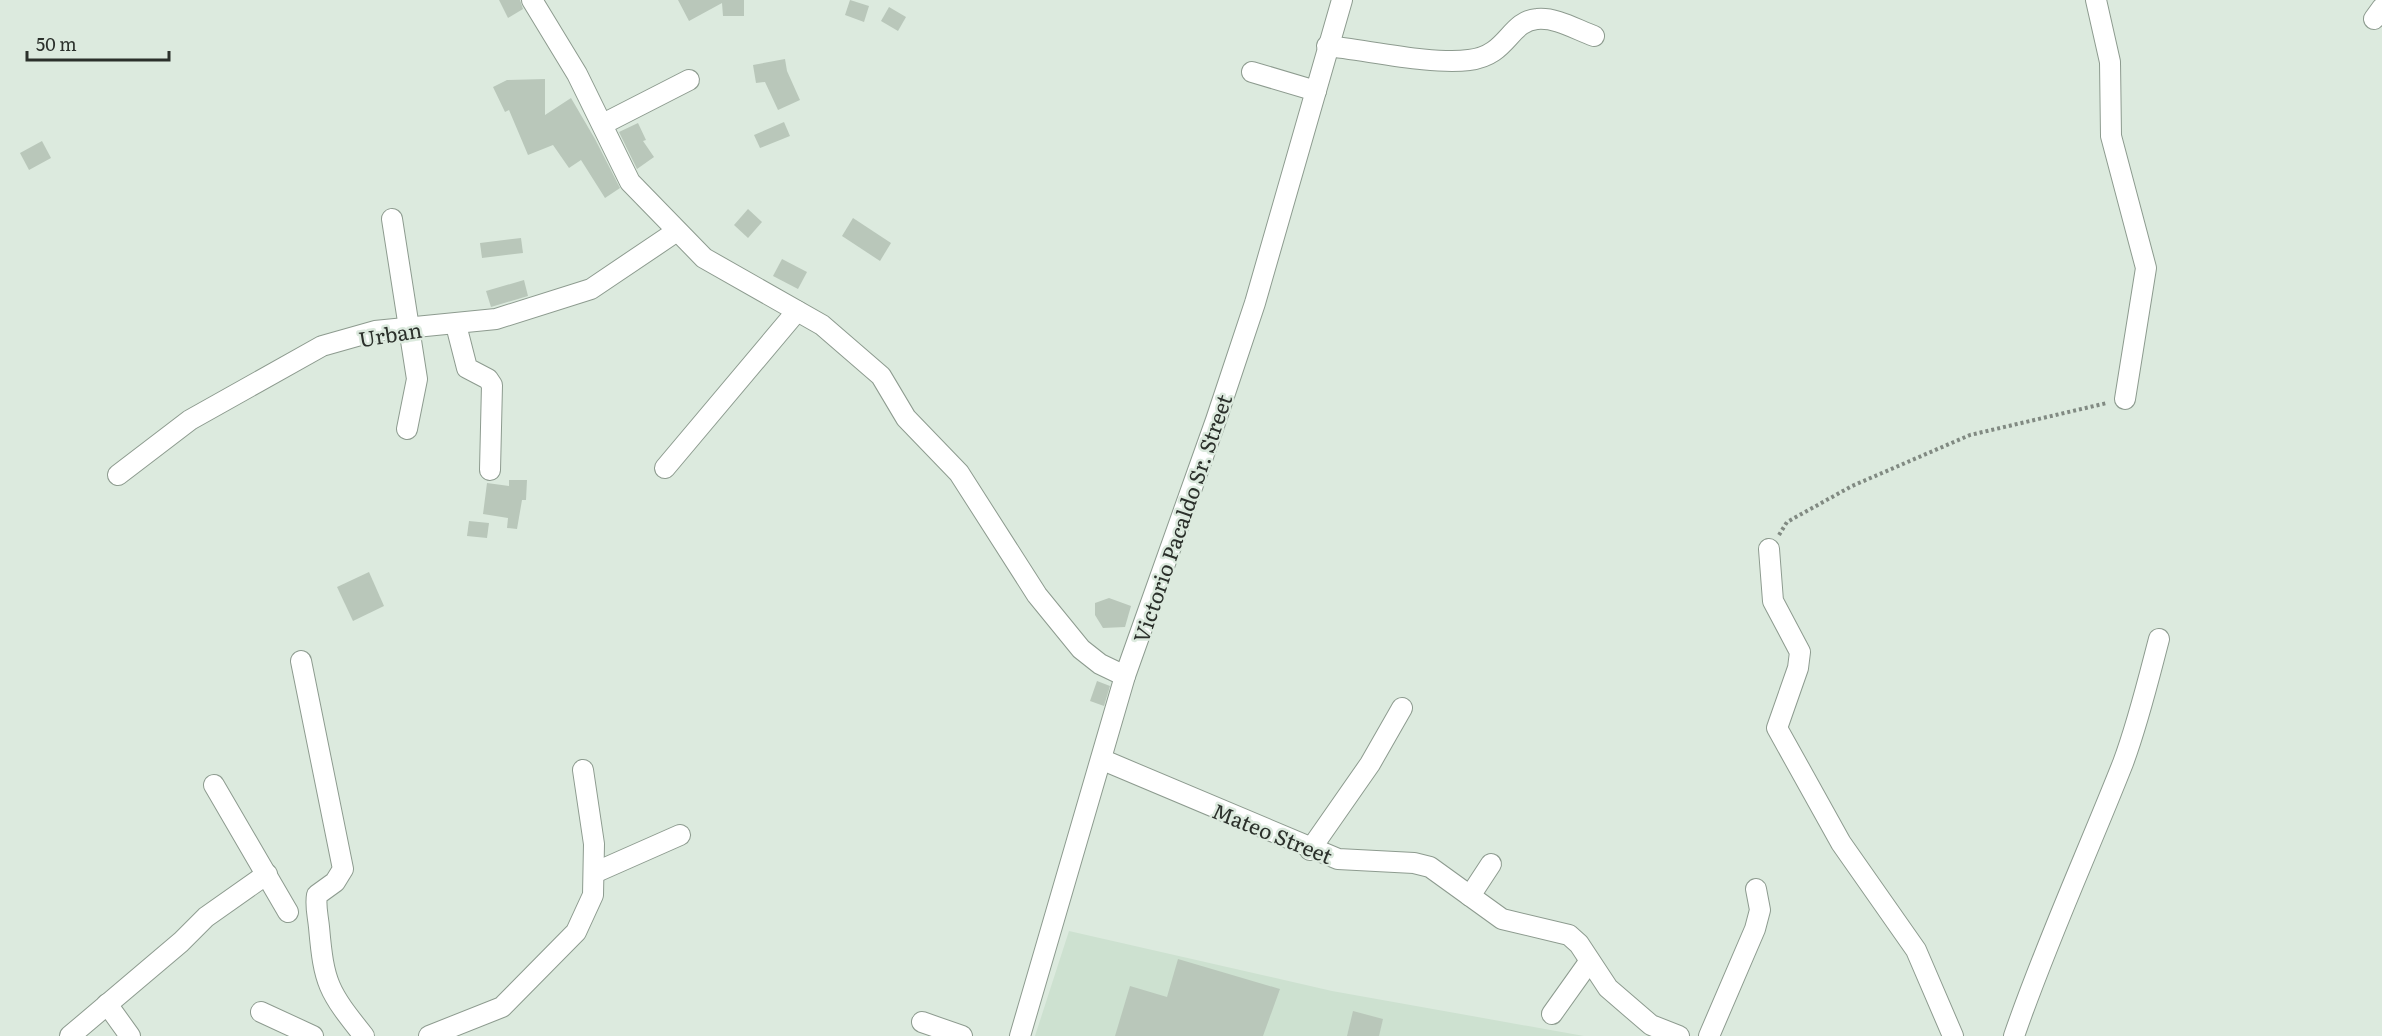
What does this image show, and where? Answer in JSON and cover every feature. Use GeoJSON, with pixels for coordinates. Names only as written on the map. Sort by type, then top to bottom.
{"type":"FeatureCollection","features":[{"type":"Feature","properties":{"kind":"street"},"geometry":{"type":"LineString","coordinates":[[532,0],[577,74],[630,182],[704,258],[822,325],[881,376],[906,418],[959,473],[1037,595],[1081,649],[1100,664],[1125,676]]}},
{"type":"Feature","properties":{"kind":"street","name":"Victorio Pacaldo Sr. Street"},"geometry":{"type":"LineString","coordinates":[[1020,1036],[1103,760],[1125,676],[1244,335],[1342,0]]}},
{"type":"Feature","properties":{"kind":"street"},"geometry":{"type":"LineString","coordinates":[[2096,0],[2110,62],[2111,136],[2146,268],[2125,399]]}},
{"type":"Feature","properties":{"kind":"street"},"geometry":{"type":"LineString","coordinates":[[1327,46],[1437,60],[1468,61],[1492,54],[1517,27],[1538,19],[1555,21],[1594,36]]}},
{"type":"Feature","properties":{"kind":"street"},"geometry":{"type":"LineString","coordinates":[[1252,72],[1316,91]]}},
{"type":"Feature","properties":{"kind":"street"},"geometry":{"type":"LineString","coordinates":[[603,124],[689,81]]}},
{"type":"Feature","properties":{"kind":"street"},"geometry":{"type":"LineString","coordinates":[[392,219],[417,379],[407,429]]}},
{"type":"Feature","properties":{"kind":"street","name":"Urban"},"geometry":{"type":"LineString","coordinates":[[118,475],[190,420],[322,346],[375,332],[496,319],[591,289],[677,231]]}},
{"type":"Feature","properties":{"kind":"street"},"geometry":{"type":"LineString","coordinates":[[665,468],[797,311]]}},
{"type":"Feature","properties":{"kind":"street"},"geometry":{"type":"LineString","coordinates":[[456,325],[467,368],[488,379],[492,385],[490,470]]}},
{"type":"Feature","properties":{"kind":"street"},"geometry":{"type":"LineString","coordinates":[[1769,549],[1773,601],[1800,652],[1798,668],[1776,722],[1777,728],[1842,843],[1916,950],[1953,1036]]}},
{"type":"Feature","properties":{"kind":"street"},"geometry":{"type":"LineString","coordinates":[[2014,1036],[2041,957],[2123,762],[2140,713],[2159,639]]}},
{"type":"Feature","properties":{"kind":"street"},"geometry":{"type":"LineString","coordinates":[[301,661],[343,869],[334,882],[317,895],[321,961],[327,984],[339,1005],[364,1036]]}},
{"type":"Feature","properties":{"kind":"street"},"geometry":{"type":"LineString","coordinates":[[1310,850],[1370,764],[1402,708]]}},
{"type":"Feature","properties":{"kind":"street","name":"Mateo Street"},"geometry":{"type":"LineString","coordinates":[[1103,760],[1338,860],[1414,863],[1430,867],[1502,919],[1569,935],[1579,944],[1608,988],[1651,1025],[1678,1036]]}},
{"type":"Feature","properties":{"kind":"street"},"geometry":{"type":"LineString","coordinates":[[429,1036],[502,1007],[576,932],[593,895],[594,873],[594,844],[583,770]]}},
{"type":"Feature","properties":{"kind":"street"},"geometry":{"type":"LineString","coordinates":[[213,785],[288,912]]}},
{"type":"Feature","properties":{"kind":"street"},"geometry":{"type":"LineString","coordinates":[[594,873],[680,835]]}},
{"type":"Feature","properties":{"kind":"street"},"geometry":{"type":"LineString","coordinates":[[1470,896],[1491,864]]}},
{"type":"Feature","properties":{"kind":"street"},"geometry":{"type":"LineString","coordinates":[[70,1036],[188,936],[206,917],[267,874]]}},
{"type":"Feature","properties":{"kind":"street"},"geometry":{"type":"LineString","coordinates":[[1709,1036],[1755,929],[1760,910],[1756,889]]}},
{"type":"Feature","properties":{"kind":"street"},"geometry":{"type":"LineString","coordinates":[[1552,1014],[1589,962]]}},
{"type":"Feature","properties":{"kind":"street"},"geometry":{"type":"LineString","coordinates":[[107,1004],[130,1036]]}},
{"type":"Feature","properties":{"kind":"street"},"geometry":{"type":"LineString","coordinates":[[261,1012],[313,1036]]}},
{"type":"Feature","properties":{"kind":"street"},"geometry":{"type":"LineString","coordinates":[[922,1022],[962,1036]]}},
{"type":"Feature","properties":{"kind":"path"},"geometry":{"type":"LineString","coordinates":[[1769,549],[1787,522],[1852,486],[1970,435],[2125,399]]}},
{"type":"Feature","properties":{"kind":"shaded area"},"geometry":{"type":"Polygon","coordinates":[[[1069,931],[1332,991],[1584,1036],[1035,1036],[1069,931]]]}},
{"type":"Feature","properties":{"kind":"building"},"geometry":{"type":"Polygon","coordinates":[[[499,0],[520,0],[523,9],[508,18],[499,0]]]}},
{"type":"Feature","properties":{"kind":"building"},"geometry":{"type":"Polygon","coordinates":[[[678,0],[744,0],[744,16],[723,16],[722,3],[689,21],[678,0]]]}},
{"type":"Feature","properties":{"kind":"building"},"geometry":{"type":"Polygon","coordinates":[[[850,0],[869,6],[864,22],[845,15],[850,0]]]}},
{"type":"Feature","properties":{"kind":"building"},"geometry":{"type":"Polygon","coordinates":[[[889,7],[906,17],[898,31],[881,21],[889,7]]]}},
{"type":"Feature","properties":{"kind":"building"},"geometry":{"type":"Polygon","coordinates":[[[785,59],[787,71],[800,100],[778,110],[765,82],[756,83],[753,65],[785,59]]]}},
{"type":"Feature","properties":{"kind":"building"},"geometry":{"type":"Polygon","coordinates":[[[545,79],[545,115],[571,98],[620,188],[605,198],[581,160],[569,168],[553,145],[528,155],[509,110],[505,112],[493,87],[507,80],[545,79]]]}},
{"type":"Feature","properties":{"kind":"building"},"geometry":{"type":"Polygon","coordinates":[[[784,122],[790,136],[760,148],[754,135],[784,122]]]}},
{"type":"Feature","properties":{"kind":"building"},"geometry":{"type":"Polygon","coordinates":[[[638,123],[646,140],[643,141],[654,157],[637,169],[619,132],[638,123]]]}},
{"type":"Feature","properties":{"kind":"building"},"geometry":{"type":"Polygon","coordinates":[[[42,141],[51,158],[29,170],[20,153],[42,141]]]}},
{"type":"Feature","properties":{"kind":"building"},"geometry":{"type":"Polygon","coordinates":[[[748,209],[762,222],[748,238],[734,225],[748,209]]]}},
{"type":"Feature","properties":{"kind":"building"},"geometry":{"type":"Polygon","coordinates":[[[853,218],[891,243],[880,261],[842,236],[853,218]]]}},
{"type":"Feature","properties":{"kind":"building"},"geometry":{"type":"Polygon","coordinates":[[[521,238],[523,253],[482,258],[480,243],[521,238]]]}},
{"type":"Feature","properties":{"kind":"building"},"geometry":{"type":"Polygon","coordinates":[[[782,259],[807,272],[798,289],[773,276],[782,259]]]}},
{"type":"Feature","properties":{"kind":"building"},"geometry":{"type":"Polygon","coordinates":[[[524,280],[528,296],[491,307],[486,291],[524,280]]]}},
{"type":"Feature","properties":{"kind":"building"},"geometry":{"type":"Polygon","coordinates":[[[509,480],[527,480],[526,500],[522,500],[517,529],[507,528],[508,518],[483,514],[487,483],[509,486],[509,480]]]}},
{"type":"Feature","properties":{"kind":"building"},"geometry":{"type":"Polygon","coordinates":[[[469,521],[489,523],[487,538],[467,536],[469,521]]]}},
{"type":"Feature","properties":{"kind":"building"},"geometry":{"type":"Polygon","coordinates":[[[369,572],[384,606],[353,621],[337,587],[369,572]]]}},
{"type":"Feature","properties":{"kind":"building"},"geometry":{"type":"Polygon","coordinates":[[[1109,598],[1131,606],[1125,627],[1103,628],[1095,615],[1095,603],[1109,598]]]}},
{"type":"Feature","properties":{"kind":"building"},"geometry":{"type":"Polygon","coordinates":[[[1097,681],[1110,686],[1104,706],[1090,701],[1097,681]]]}},
{"type":"Feature","properties":{"kind":"building"},"geometry":{"type":"Polygon","coordinates":[[[1178,959],[1280,989],[1263,1036],[1115,1036],[1130,986],[1167,997],[1178,959]]]}},
{"type":"Feature","properties":{"kind":"building"},"geometry":{"type":"Polygon","coordinates":[[[1353,1011],[1383,1019],[1379,1036],[1347,1036],[1353,1011]]]}}]}
